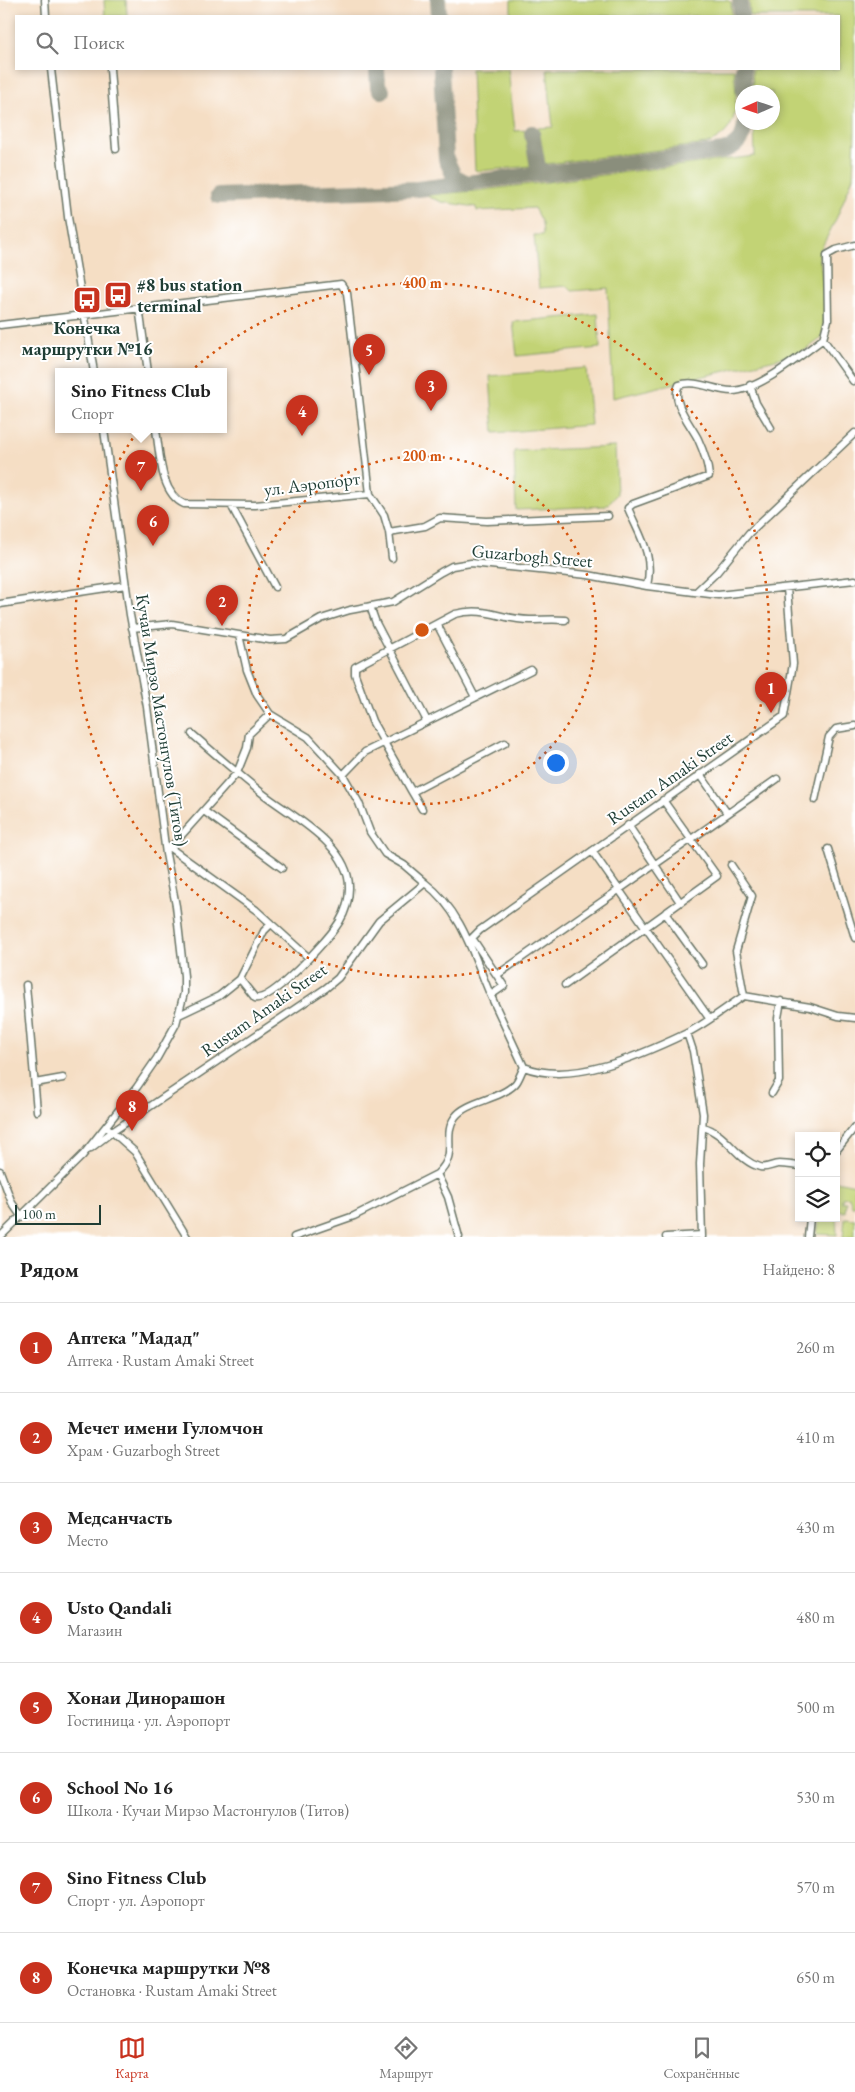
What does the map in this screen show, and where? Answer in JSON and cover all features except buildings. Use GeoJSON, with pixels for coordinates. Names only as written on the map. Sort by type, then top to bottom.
{"type":"FeatureCollection","features":[{"type":"Feature","properties":{"kind":"street"},"geometry":{"type":"LineString","coordinates":[[45,0],[46,15]]}},
{"type":"Feature","properties":{"kind":"street"},"geometry":{"type":"LineString","coordinates":[[51,70],[67,208],[93,368]]}},
{"type":"Feature","properties":{"kind":"street"},"geometry":{"type":"LineString","coordinates":[[110,70],[116,149]]}},
{"type":"Feature","properties":{"kind":"street"},"geometry":{"type":"LineString","coordinates":[[647,586],[650,564],[648,554],[628,508],[633,504],[709,476],[698,440],[681,406],[677,389],[679,385],[688,383],[731,391],[750,385],[761,381],[823,339],[828,320],[827,255],[836,250],[855,245]]}},
{"type":"Feature","properties":{"kind":"street","name":"ул. Аэропорт"},"geometry":{"type":"LineString","coordinates":[[139,308],[336,284],[344,287],[347,293],[370,494],[255,506],[184,504],[177,500],[165,480],[157,433]]}},
{"type":"Feature","properties":{"kind":"street"},"geometry":{"type":"LineString","coordinates":[[0,325],[139,308],[147,368]]}},
{"type":"Feature","properties":{"kind":"street"},"geometry":{"type":"LineString","coordinates":[[823,339],[853,381]]}},
{"type":"Feature","properties":{"kind":"street"},"geometry":{"type":"LineString","coordinates":[[750,385],[756,403],[770,428]]}},
{"type":"Feature","properties":{"kind":"street","name":"Кучаи Мирзо Мастонгулов (Титов)"},"geometry":{"type":"LineString","coordinates":[[82,1155],[158,1058],[179,1015],[184,993],[184,976],[168,846],[151,732],[132,628],[104,433]]}},
{"type":"Feature","properties":{"kind":"street"},"geometry":{"type":"LineString","coordinates":[[696,592],[717,572],[749,534],[855,433]]}},
{"type":"Feature","properties":{"kind":"street"},"geometry":{"type":"LineString","coordinates":[[370,494],[384,515],[389,532],[392,558]]}},
{"type":"Feature","properties":{"kind":"street"},"geometry":{"type":"LineString","coordinates":[[231,505],[275,587]]}},
{"type":"Feature","properties":{"kind":"street"},"geometry":{"type":"LineString","coordinates":[[389,532],[425,526],[440,518],[487,521],[608,516]]}},
{"type":"Feature","properties":{"kind":"street","name":"Guzarbogh Street"},"geometry":{"type":"LineString","coordinates":[[132,628],[172,624],[270,640],[286,639],[321,619],[393,602],[440,572],[471,563],[588,575],[647,586],[729,595],[855,580]]}},
{"type":"Feature","properties":{"kind":"street"},"geometry":{"type":"LineString","coordinates":[[0,604],[126,584]]}},
{"type":"Feature","properties":{"kind":"street","name":"Rustam Amaki Street"},"geometry":{"type":"LineString","coordinates":[[470,939],[663,800],[784,716],[793,664],[787,588]]}},
{"type":"Feature","properties":{"kind":"street"},"geometry":{"type":"LineString","coordinates":[[370,606],[376,623],[427,721]]}},
{"type":"Feature","properties":{"kind":"street"},"geometry":{"type":"LineString","coordinates":[[422,810],[372,721],[355,670],[358,664],[455,614],[476,611],[528,620],[547,618],[565,620]]}},
{"type":"Feature","properties":{"kind":"street"},"geometry":{"type":"LineString","coordinates":[[437,624],[475,698]]}},
{"type":"Feature","properties":{"kind":"street"},"geometry":{"type":"LineString","coordinates":[[239,635],[247,670],[257,695],[270,714],[308,737],[343,775],[359,803],[370,832],[380,847],[386,854],[404,865],[445,901],[504,986],[491,995]]}},
{"type":"Feature","properties":{"kind":"street"},"geometry":{"type":"LineString","coordinates":[[343,775],[365,752],[532,670]]}},
{"type":"Feature","properties":{"kind":"street"},"geometry":{"type":"LineString","coordinates":[[270,714],[249,734],[247,748],[237,773],[204,811],[168,846],[256,910],[309,958]]}},
{"type":"Feature","properties":{"kind":"street"},"geometry":{"type":"LineString","coordinates":[[816,800],[829,737],[836,729],[855,726]]}},
{"type":"Feature","properties":{"kind":"street"},"geometry":{"type":"LineString","coordinates":[[192,734],[237,773],[312,829],[338,856],[346,871],[350,887],[343,918],[331,935],[309,958],[263,998],[258,999],[251,996],[240,979]]}},
{"type":"Feature","properties":{"kind":"street"},"geometry":{"type":"LineString","coordinates":[[412,792],[505,743]]}},
{"type":"Feature","properties":{"kind":"street"},"geometry":{"type":"LineString","coordinates":[[700,774],[727,814]]}},
{"type":"Feature","properties":{"kind":"street"},"geometry":{"type":"LineString","coordinates":[[497,975],[777,779]]}},
{"type":"Feature","properties":{"kind":"street"},"geometry":{"type":"LineString","coordinates":[[565,985],[717,876],[663,800]]}},
{"type":"Feature","properties":{"kind":"street"},"geometry":{"type":"LineString","coordinates":[[204,811],[282,868]]}},
{"type":"Feature","properties":{"kind":"street"},"geometry":{"type":"LineString","coordinates":[[628,825],[680,902]]}},
{"type":"Feature","properties":{"kind":"street"},"geometry":{"type":"LineString","coordinates":[[828,849],[855,938]]}},
{"type":"Feature","properties":{"kind":"street"},"geometry":{"type":"LineString","coordinates":[[592,851],[709,1018]]}},
{"type":"Feature","properties":{"kind":"street"},"geometry":{"type":"LineString","coordinates":[[731,865],[752,896],[736,951],[744,996]]}},
{"type":"Feature","properties":{"kind":"street","name":"Rustam Amaki Street"},"geometry":{"type":"LineString","coordinates":[[82,1155],[138,1114],[326,988],[338,978],[379,921],[425,883]]}},
{"type":"Feature","properties":{"kind":"street"},"geometry":{"type":"LineString","coordinates":[[665,913],[702,964]]}},
{"type":"Feature","properties":{"kind":"street"},"geometry":{"type":"LineString","coordinates":[[179,1015],[219,996],[240,979],[264,930],[271,924]]}},
{"type":"Feature","properties":{"kind":"street"},"geometry":{"type":"LineString","coordinates":[[470,939],[491,995],[524,1067],[542,1072],[556,1073],[599,1067],[632,1056],[687,1033],[744,996],[810,1007],[838,1016],[855,1018]]}},
{"type":"Feature","properties":{"kind":"street"},"geometry":{"type":"LineString","coordinates":[[26,985],[37,1111]]}},
{"type":"Feature","properties":{"kind":"street"},"geometry":{"type":"LineString","coordinates":[[772,1093],[779,1081],[778,1018],[781,1002]]}},
{"type":"Feature","properties":{"kind":"street"},"geometry":{"type":"LineString","coordinates":[[666,1237],[702,1236],[700,1164],[704,1127],[693,1051],[687,1033]]}},
{"type":"Feature","properties":{"kind":"street"},"geometry":{"type":"LineString","coordinates":[[294,1237],[354,1216],[438,1174],[446,1166],[450,1156],[451,1126],[455,1117],[464,1110],[502,1094],[516,1083],[524,1067]]}},
{"type":"Feature","properties":{"kind":"street"},"geometry":{"type":"LineString","coordinates":[[35,1083],[63,1078]]}},
{"type":"Feature","properties":{"kind":"street"},"geometry":{"type":"LineString","coordinates":[[106,1126],[135,1152],[186,1237]]}},
{"type":"Feature","properties":{"kind":"street"},"geometry":{"type":"LineString","coordinates":[[704,1127],[722,1137],[754,1164],[762,1167],[780,1164],[795,1166]]}},
{"type":"Feature","properties":{"kind":"street"},"geometry":{"type":"LineString","coordinates":[[840,1146],[855,1127]]}},
{"type":"Feature","properties":{"kind":"street"},"geometry":{"type":"LineString","coordinates":[[0,1237],[82,1155]]}},
{"type":"Feature","properties":{"kind":"street"},"geometry":{"type":"LineString","coordinates":[[0,1172],[12,1203],[21,1216]]}},
{"type":"Feature","properties":{"kind":"street"},"geometry":{"type":"LineString","coordinates":[[438,1174],[448,1197],[459,1237]]}},
{"type":"Feature","properties":{"kind":"street"},"geometry":{"type":"LineString","coordinates":[[808,1237],[810,1222]]}},
{"type":"Feature","properties":{"kind":"green space"},"geometry":{"type":"Polygon","coordinates":[[[104,0],[126,0],[127,15],[105,15],[104,0]]]}},
{"type":"Feature","properties":{"kind":"green space"},"geometry":{"type":"Polygon","coordinates":[[[511,0],[727,0],[731,2],[732,15],[487,15],[511,13],[511,0]]]}},
{"type":"Feature","properties":{"kind":"green space"},"geometry":{"type":"Polygon","coordinates":[[[749,0],[855,0],[855,134],[853,177],[837,217],[819,253],[826,307],[822,338],[801,353],[613,398],[608,288],[572,291],[567,286],[539,288],[534,235],[543,235],[542,223],[534,208],[477,211],[476,207],[442,202],[424,195],[475,191],[755,156],[754,130],[780,130],[780,85],[753,85],[752,70],[840,70],[840,15],[750,15],[749,0]]]}},
{"type":"Feature","properties":{"kind":"green space"},"geometry":{"type":"Polygon","coordinates":[[[471,70],[508,70],[515,131],[526,130],[531,166],[475,170],[471,70]]]}},
{"type":"Feature","properties":{"kind":"green space"},"geometry":{"type":"Polygon","coordinates":[[[547,70],[734,70],[735,113],[732,122],[727,131],[719,138],[707,144],[546,164],[543,161],[538,128],[553,127],[547,70]]]}},
{"type":"Feature","properties":{"kind":"green space"},"geometry":{"type":"Polygon","coordinates":[[[598,314],[600,348],[517,356],[513,322],[598,314]]]}},
{"type":"Feature","properties":{"kind":"green space"},"geometry":{"type":"Polygon","coordinates":[[[586,368],[591,425],[494,433],[490,376],[586,368]]]}},
{"type":"Feature","properties":{"kind":"green space"},"geometry":{"type":"Polygon","coordinates":[[[615,447],[617,494],[606,506],[516,510],[514,451],[615,447]]]}},
{"type":"Feature","properties":{"kind":"green space"},"geometry":{"type":"Polygon","coordinates":[[[840,1182],[855,1185],[855,1206],[852,1206],[849,1197],[842,1198],[842,1202],[846,1202],[845,1212],[840,1210],[840,1182]]]}},
{"type":"Feature","properties":{"kind":"green space"},"geometry":{"type":"Polygon","coordinates":[[[845,1218],[855,1219],[855,1237],[843,1237],[845,1218]]]}},
{"type":"Feature","properties":{"kind":"green space"},"geometry":{"type":"Polygon","coordinates":[[[819,1222],[836,1222],[837,1235],[817,1234],[819,1222]]]}},
{"type":"Feature","properties":{"kind":"taxiway"},"geometry":{"type":"LineString","coordinates":[[438,0],[439,15]]}},
{"type":"Feature","properties":{"kind":"taxiway"},"geometry":{"type":"LineString","coordinates":[[740,0],[741,15]]}},
{"type":"Feature","properties":{"kind":"taxiway"},"geometry":{"type":"LineString","coordinates":[[377,70],[378,87],[382,91]]}},
{"type":"Feature","properties":{"kind":"taxiway"},"geometry":{"type":"LineString","coordinates":[[441,70],[446,159],[454,176],[469,184]]}},
{"type":"Feature","properties":{"kind":"taxiway"},"geometry":{"type":"LineString","coordinates":[[743,70],[744,85]]}},
{"type":"Feature","properties":{"kind":"taxiway"},"geometry":{"type":"LineString","coordinates":[[218,196],[418,189],[723,151],[736,144],[742,137],[744,130]]}},
{"type":"Feature","properties":{"kind":"taxiway"},"geometry":{"type":"LineString","coordinates":[[532,133],[538,167],[548,174]]}},
{"type":"Feature","properties":{"kind":"place","name":"#8 bus station terminal"},"geometry":{"type":"Point","coordinates":[118,295]}},
{"type":"Feature","properties":{"kind":"place","name":"Конечка маршрутки №16"},"geometry":{"type":"Point","coordinates":[87,300]}},
{"type":"Feature","properties":{"kind":"place","name":"Хонаи Динорашон"},"geometry":{"type":"Point","coordinates":[369,375]}},
{"type":"Feature","properties":{"kind":"place","name":"Медсанчасть"},"geometry":{"type":"Point","coordinates":[431,411]}},
{"type":"Feature","properties":{"kind":"place","name":"Usto Qandali"},"geometry":{"type":"Point","coordinates":[302,436]}},
{"type":"Feature","properties":{"kind":"place","name":"Sino Fitness Club"},"geometry":{"type":"Point","coordinates":[141,491]}},
{"type":"Feature","properties":{"kind":"place","name":"School No 16"},"geometry":{"type":"Point","coordinates":[153,546]}},
{"type":"Feature","properties":{"kind":"place","name":"Мечет имени Гуломчон"},"geometry":{"type":"Point","coordinates":[222,626]}},
{"type":"Feature","properties":{"kind":"place","name":"Аптека \"Мадад\""},"geometry":{"type":"Point","coordinates":[771,713]}},
{"type":"Feature","properties":{"kind":"place","name":"Конечка маршрутки №8"},"geometry":{"type":"Point","coordinates":[132,1131]}}]}
